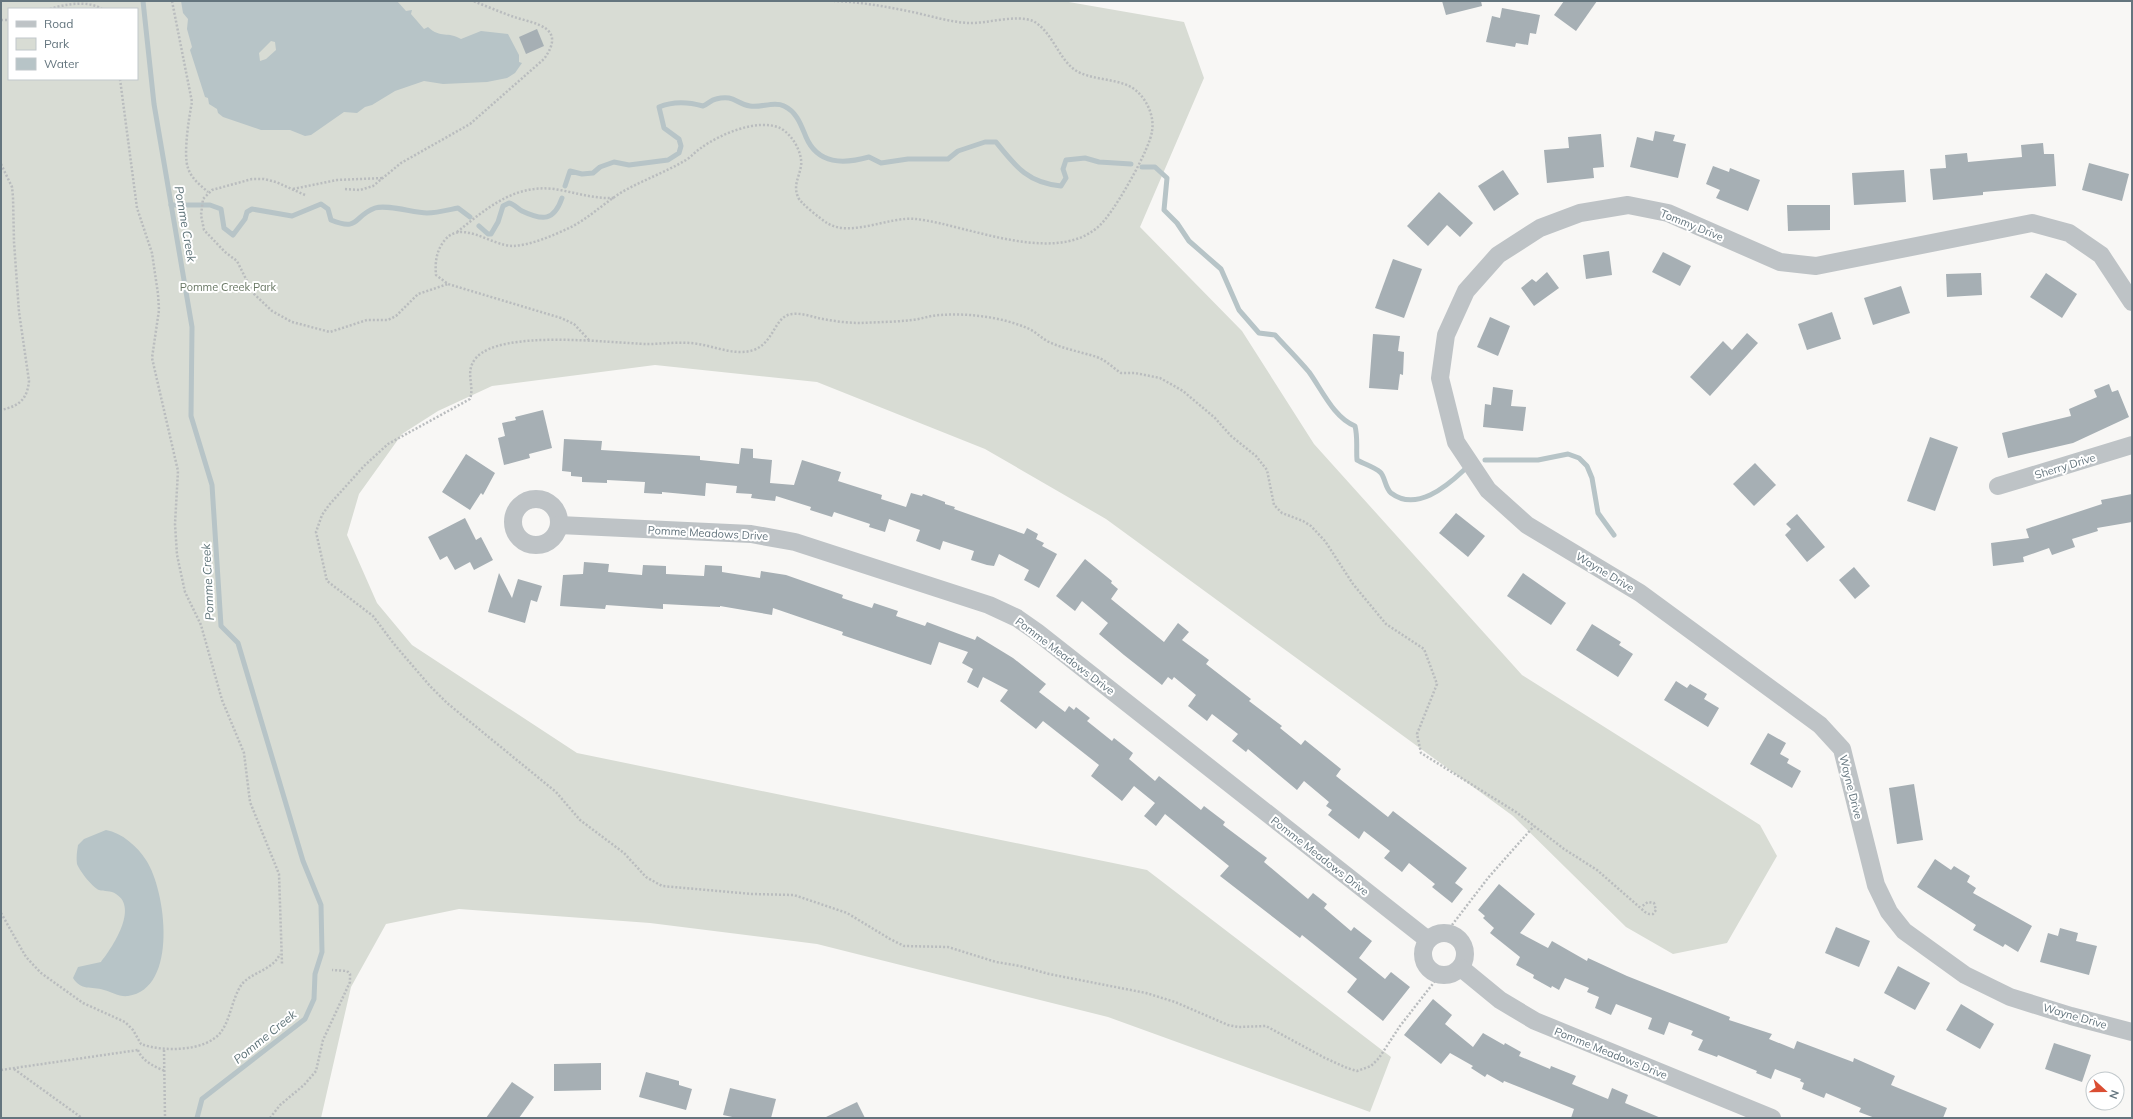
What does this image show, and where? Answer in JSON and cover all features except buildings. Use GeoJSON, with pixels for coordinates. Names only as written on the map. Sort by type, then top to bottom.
{"type":"FeatureCollection","features":[{"type":"Feature","properties":{"kind":"street","name":"Tommy Drive"},"geometry":{"type":"LineString","coordinates":[[1488,490],[1456,442],[1440,378],[1446,335],[1466,291],[1498,255],[1540,228],[1580,213],[1628,205],[1668,213],[1780,262],[1816,266],[2032,223],[2069,233],[2101,255],[2132,302]]}},
{"type":"Feature","properties":{"kind":"street","name":"Sherry Drive"},"geometry":{"type":"LineString","coordinates":[[1998,486],[2132,445]]}},
{"type":"Feature","properties":{"kind":"street","name":"Wayne Drive"},"geometry":{"type":"LineString","coordinates":[[1488,490],[1527,525],[1640,593],[1820,725],[1842,749],[1876,885],[1889,912],[1904,931],[1966,975],[2010,997],[2132,1032]]}},
{"type":"Feature","properties":{"kind":"street","name":"Pomme Meadows Drive"},"geometry":{"type":"LineString","coordinates":[[559,525],[740,534],[777,538],[825,552],[1006,612],[1037,632],[1350,881],[1428,940]]}},
{"type":"Feature","properties":{"kind":"street"},"geometry":{"type":"LineString","coordinates":[[1442,933],[1451,934],[1458,938],[1463,944],[1465,952],[1465,960],[1461,968],[1446,976],[1438,975],[1430,971],[1425,964],[1423,956],[1428,940],[1442,933]]}},
{"type":"Feature","properties":{"kind":"street","name":"Pomme Meadows Drive"},"geometry":{"type":"LineString","coordinates":[[1461,968],[1500,1000],[1535,1021],[1772,1118]]}},
{"type":"Feature","properties":{"kind":"path"},"geometry":{"type":"LineString","coordinates":[[54,8],[86,1],[93,3],[100,8]]}},
{"type":"Feature","properties":{"kind":"path"},"geometry":{"type":"LineString","coordinates":[[172,1],[192,102],[188,119],[187,167],[198,184],[208,192]]}},
{"type":"Feature","properties":{"kind":"path"},"geometry":{"type":"LineString","coordinates":[[345,189],[367,189],[383,178],[400,163],[470,124],[548,54],[552,42],[551,37],[544,27],[534,22],[515,17],[473,1]]}},
{"type":"Feature","properties":{"kind":"path"},"geometry":{"type":"LineString","coordinates":[[457,233],[471,232],[500,244],[515,246],[526,244],[571,227],[614,198],[687,159],[711,142],[750,126],[768,124],[786,131],[797,147],[801,166],[795,185],[802,203],[823,220],[835,226],[854,228],[898,220],[917,219],[980,232],[1002,239],[1038,243],[1061,243],[1074,240],[1091,233],[1109,216],[1129,181],[1153,131],[1151,112],[1141,95],[1130,86],[1078,72],[1059,54],[1044,31],[1032,21],[1014,19],[972,23],[956,22],[884,6],[858,2],[834,1]]}},
{"type":"Feature","properties":{"kind":"path"},"geometry":{"type":"LineString","coordinates":[[120,80],[138,208],[152,253],[158,294],[159,310],[152,358],[178,471],[175,524],[176,555],[185,592],[201,625],[222,700],[244,753],[250,802],[280,874],[282,917],[280,954],[282,964]]}},
{"type":"Feature","properties":{"kind":"path"},"geometry":{"type":"LineString","coordinates":[[1,164],[12,187],[14,198],[14,242],[19,312],[29,381],[28,392],[24,401],[18,405],[1,410]]}},
{"type":"Feature","properties":{"kind":"path"},"geometry":{"type":"LineString","coordinates":[[292,189],[337,180],[383,178]]}},
{"type":"Feature","properties":{"kind":"path"},"geometry":{"type":"LineString","coordinates":[[305,195],[264,179],[252,179],[208,192],[203,199],[201,216],[204,230],[225,252],[237,261],[253,293],[263,304],[282,318],[322,330],[338,331],[355,323],[367,320],[388,320],[396,316],[418,294],[448,284]]}},
{"type":"Feature","properties":{"kind":"path"},"geometry":{"type":"LineString","coordinates":[[588,340],[574,324],[561,318],[448,284],[436,275],[436,260],[444,240],[457,233],[501,199],[514,193],[540,188],[585,196],[614,198]]}},
{"type":"Feature","properties":{"kind":"path"},"geometry":{"type":"LineString","coordinates":[[1435,981],[1400,1026],[1378,1058],[1371,1066],[1358,1071],[1347,1068],[1325,1058],[1266,1026],[1228,1025],[1162,997],[996,962],[948,947],[904,946],[847,914],[794,894],[752,894],[662,886],[646,877],[624,853],[580,820],[556,792],[447,703],[430,686],[394,644],[373,616],[327,581],[316,532],[322,515],[364,466],[388,444],[470,399],[473,391],[470,381],[471,366],[482,352],[508,344],[588,340],[648,344],[697,343],[726,351],[745,352],[759,348],[774,333],[779,320],[785,315],[793,314],[834,321],[862,323],[913,320],[940,315],[961,315],[999,320],[1029,328],[1049,342],[1107,362],[1121,373],[1135,373],[1160,378],[1183,391],[1215,418],[1231,436],[1256,456],[1267,470],[1274,505],[1282,513],[1304,521],[1310,526],[1325,541],[1353,584],[1386,624],[1424,649],[1437,684],[1418,734],[1421,753],[1496,799],[1564,849],[1597,870],[1649,914],[1653,914],[1656,910],[1654,903],[1648,902],[1641,907]]}},
{"type":"Feature","properties":{"kind":"path"},"geometry":{"type":"LineString","coordinates":[[1452,926],[1488,878],[1534,826]]}},
{"type":"Feature","properties":{"kind":"path"},"geometry":{"type":"LineString","coordinates":[[1,913],[26,957],[41,973],[83,1003],[125,1022],[133,1030],[141,1044],[164,1050],[193,1047],[214,1039],[221,1032],[241,985],[274,962],[280,954]]}},
{"type":"Feature","properties":{"kind":"path"},"geometry":{"type":"LineString","coordinates":[[270,1118],[280,1105],[312,1078],[316,1071],[323,1040],[350,982],[350,974],[347,971],[332,970]]}},
{"type":"Feature","properties":{"kind":"path"},"geometry":{"type":"LineString","coordinates":[[138,1050],[141,1044]]}},
{"type":"Feature","properties":{"kind":"path"},"geometry":{"type":"LineString","coordinates":[[1,1070],[138,1050]]}},
{"type":"Feature","properties":{"kind":"path"},"geometry":{"type":"LineString","coordinates":[[138,1050],[140,1055],[148,1062],[166,1071]]}},
{"type":"Feature","properties":{"kind":"path"},"geometry":{"type":"LineString","coordinates":[[164,1050],[163,1060],[166,1071],[165,1118]]}},
{"type":"Feature","properties":{"kind":"path"},"geometry":{"type":"LineString","coordinates":[[14,1069],[82,1118]]}},
{"type":"Feature","properties":{"kind":"green space","name":"Pomme Creek Park"},"geometry":{"type":"Polygon","coordinates":[[[1,1],[1063,1],[1184,22],[1204,78],[1140,227],[1242,331],[1314,444],[1522,675],[1760,825],[1777,856],[1727,943],[1673,954],[1626,927],[1513,816],[1106,519],[985,449],[817,382],[655,365],[492,386],[438,411],[402,434],[359,494],[347,535],[377,603],[412,645],[577,753],[1147,870],[1391,1057],[1370,1112],[1108,1017],[817,944],[650,923],[459,909],[386,924],[351,987],[321,1118],[1,1118],[1,1]]]}},
{"type":"Feature","properties":{"kind":"water"},"geometry":{"type":"Polygon","coordinates":[[[181,1],[397,1],[406,11],[412,10],[411,14],[424,29],[428,27],[437,33],[452,35],[461,39],[481,31],[508,34],[519,55],[519,62],[522,63],[515,73],[507,78],[487,82],[443,84],[424,81],[395,91],[357,113],[344,112],[311,135],[305,136],[290,130],[261,130],[223,117],[218,113],[217,109],[209,104],[208,98],[205,97],[190,50],[192,47],[187,29],[188,19],[183,13],[181,1]],[[271,41],[259,53],[260,61],[266,59],[276,50],[275,42],[271,41]]]}},
{"type":"Feature","properties":{"kind":"water"},"geometry":{"type":"Polygon","coordinates":[[[106,830],[118,834],[129,841],[146,860],[153,874],[159,893],[163,914],[164,937],[161,958],[155,976],[144,989],[128,996],[122,996],[104,990],[79,985],[73,978],[78,967],[101,962],[117,938],[124,918],[125,909],[122,900],[114,893],[101,891],[96,888],[86,878],[77,864],[78,845],[84,839],[106,830]]]}},
{"type":"Feature","properties":{"kind":"waterway","name":"Pomme Creek"},"geometry":{"type":"LineString","coordinates":[[143,1],[154,104],[192,327],[191,416],[212,485],[221,626],[238,643],[303,861],[321,905],[322,952],[315,974],[314,999],[305,1019],[202,1099],[197,1118]]}},
{"type":"Feature","properties":{"kind":"waterway"},"geometry":{"type":"LineString","coordinates":[[565,186],[570,171],[582,174],[593,173],[600,167],[614,162],[629,165],[668,160],[679,153],[681,146],[679,139],[664,128],[659,107],[681,103],[703,106],[714,100],[722,98],[731,98],[750,106],[772,104],[784,106],[795,115],[811,146],[817,153],[833,160],[850,161],[869,157],[881,163],[908,159],[948,159],[958,151],[985,142],[996,142],[1010,159],[1031,177],[1040,181],[1061,186],[1066,178],[1063,169],[1066,160],[1085,158],[1099,162],[1131,164]]}},
{"type":"Feature","properties":{"kind":"waterway"},"geometry":{"type":"LineString","coordinates":[[1142,167],[1155,167],[1167,178],[1164,210],[1177,223],[1189,241],[1221,269],[1239,310],[1259,333],[1275,335],[1309,372],[1329,403],[1341,417],[1355,426],[1357,439],[1357,460],[1380,472],[1387,488],[1391,493],[1401,498],[1410,500],[1420,499],[1440,490],[1464,470]]}},
{"type":"Feature","properties":{"kind":"waterway"},"geometry":{"type":"LineString","coordinates":[[479,226],[488,234],[491,234],[498,222],[503,206],[509,203],[529,214],[547,217],[551,215],[559,206],[562,198]]}},
{"type":"Feature","properties":{"kind":"waterway"},"geometry":{"type":"LineString","coordinates":[[171,205],[210,205],[221,209],[224,228],[233,235],[245,219],[247,212],[252,209],[292,216],[321,204],[328,209],[331,220],[347,224],[356,222],[368,211],[380,207],[427,213],[458,208],[470,217]]}},
{"type":"Feature","properties":{"kind":"waterway"},"geometry":{"type":"LineString","coordinates":[[1485,460],[1538,460],[1568,454],[1579,458],[1587,466],[1592,478],[1598,513],[1614,535]]}}]}
